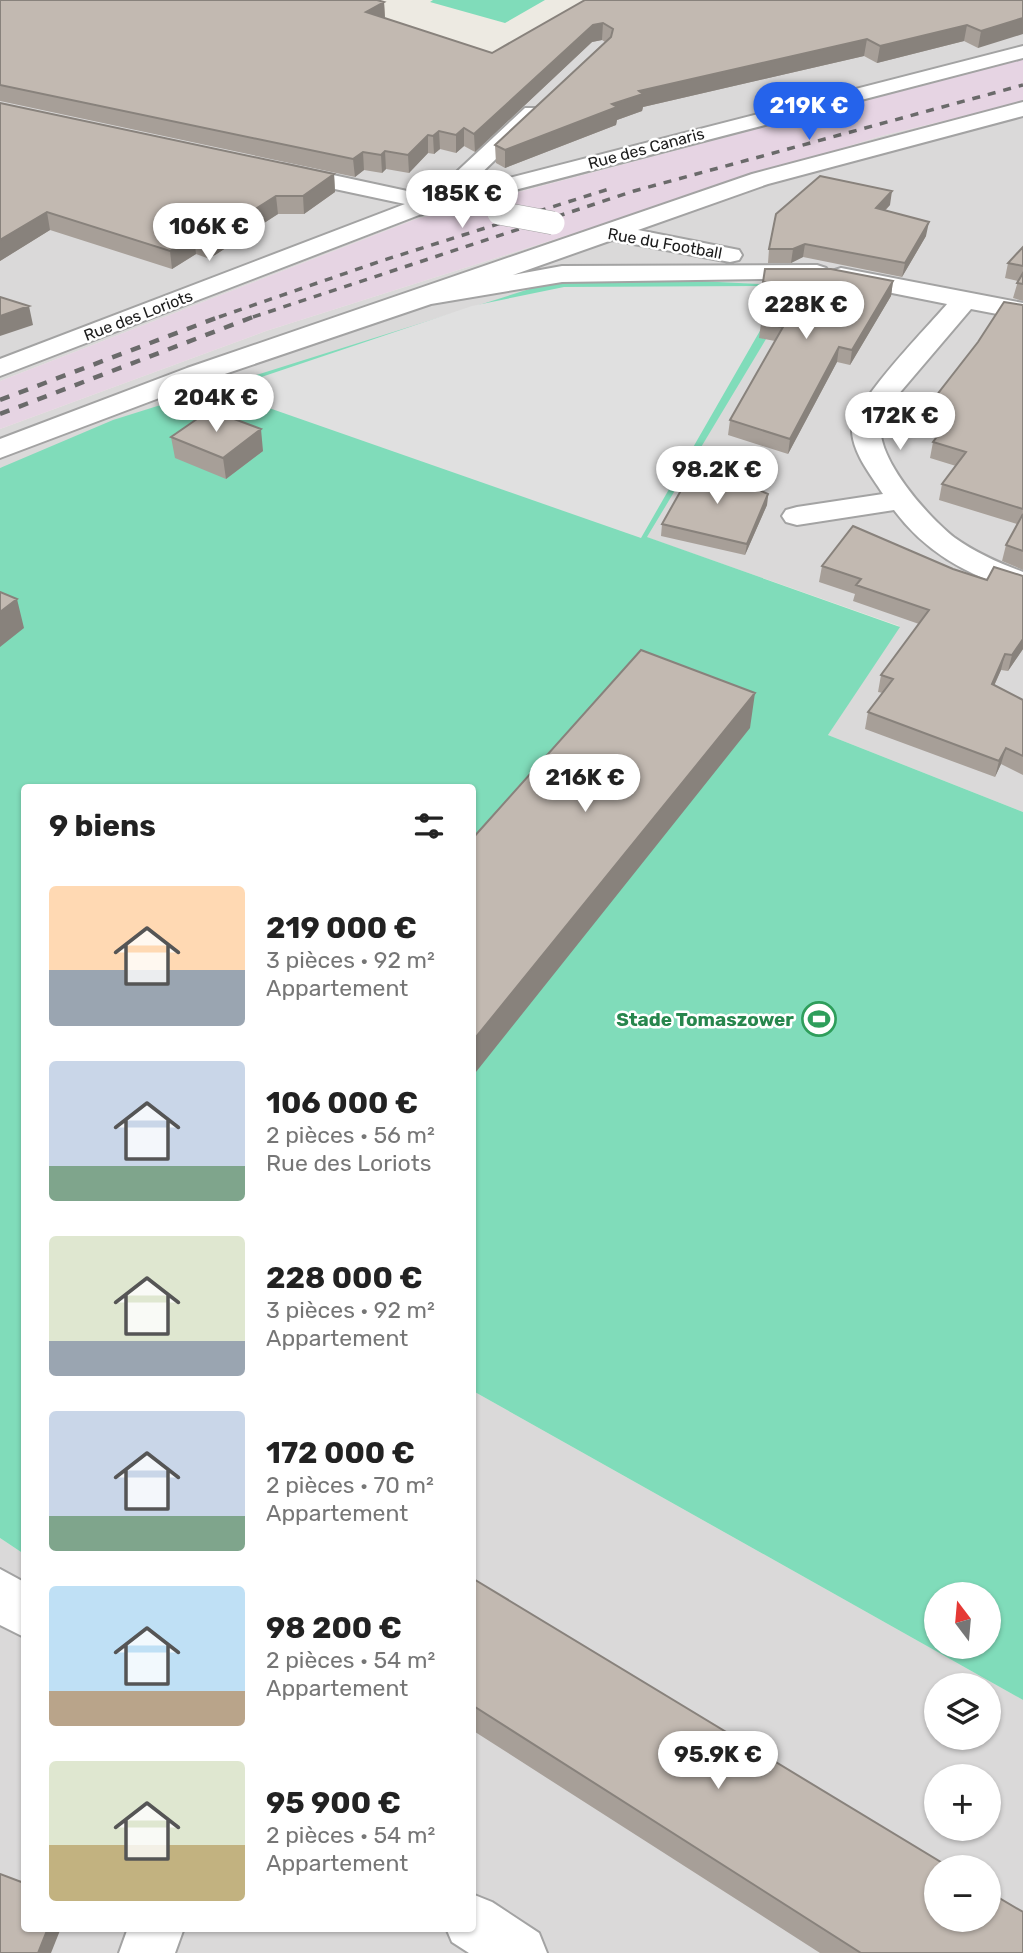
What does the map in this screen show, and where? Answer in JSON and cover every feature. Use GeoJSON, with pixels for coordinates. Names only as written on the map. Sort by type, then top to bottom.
{"type":"FeatureCollection","features":[{"type":"Feature","properties":{"kind":"street","name":"Rue des Canaris"},"geometry":{"type":"LineString","coordinates":[[433,203],[1023,52]]}},
{"type":"Feature","properties":{"kind":"street"},"geometry":{"type":"LineString","coordinates":[[468,194],[458,183],[553,93]]}},
{"type":"Feature","properties":{"kind":"street"},"geometry":{"type":"LineString","coordinates":[[0,449],[197,374],[611,233],[760,179],[1023,109]]}},
{"type":"Feature","properties":{"kind":"street","name":"Rue du Football"},"geometry":{"type":"LineString","coordinates":[[255,166],[433,203],[830,273],[1023,311]]}},
{"type":"Feature","properties":{"kind":"street","name":"Rue des Loriots"},"geometry":{"type":"LineString","coordinates":[[0,368],[433,203]]}},
{"type":"Feature","properties":{"kind":"street"},"geometry":{"type":"LineString","coordinates":[[426,297],[562,274],[655,271],[830,273]]}},
{"type":"Feature","properties":{"kind":"street"},"geometry":{"type":"LineString","coordinates":[[965,299],[867,416],[867,446],[900,500],[931,536],[982,567],[1023,582]]}},
{"type":"Feature","properties":{"kind":"street"},"geometry":{"type":"LineString","coordinates":[[797,516],[900,500]]}},
{"type":"Feature","properties":{"kind":"street"},"geometry":{"type":"LineString","coordinates":[[0,1594],[21,1610]]}},
{"type":"Feature","properties":{"kind":"street"},"geometry":{"type":"LineString","coordinates":[[476,1925],[519,1953]]}},
{"type":"Feature","properties":{"kind":"street"},"geometry":{"type":"LineString","coordinates":[[147,1953],[155,1932]]}},
{"type":"Feature","properties":{"kind":"shaded area"},"geometry":{"type":"Polygon","coordinates":[[[591,0],[1023,0],[1023,59],[416,219],[0,381],[0,15],[403,112],[591,0]]]}},
{"type":"Feature","properties":{"kind":"shaded area"},"geometry":{"type":"Polygon","coordinates":[[[1023,59],[1023,102],[881,136],[266,331],[0,429],[0,381],[416,219],[1023,59]]]}},
{"type":"Feature","properties":{"kind":"shaded area"},"geometry":{"type":"Polygon","coordinates":[[[1023,102],[1023,812],[828,735],[899,626],[646,537],[797,287],[0,468],[0,429],[266,331],[881,136],[1023,102]]]}},
{"type":"Feature","properties":{"kind":"shaded area"},"geometry":{"type":"Polygon","coordinates":[[[760,286],[754,299],[777,301],[641,538],[220,391],[472,306],[564,287],[760,286]]]}},
{"type":"Feature","properties":{"kind":"shaded area"},"geometry":{"type":"Polygon","coordinates":[[[476,1393],[924,1644],[924,1659],[950,1659],[975,1673],[924,1673],[924,1750],[1001,1750],[1001,1688],[1023,1700],[1023,1953],[0,1953],[0,1538],[21,1552],[21,1932],[476,1932],[476,1393]]]}},
{"type":"Feature","properties":{"kind":"green space"},"geometry":{"type":"Polygon","coordinates":[[[545,0],[505,23],[430,2],[545,0]]]}},
{"type":"Feature","properties":{"kind":"green space"},"geometry":{"type":"Polygon","coordinates":[[[574,275],[798,286],[647,537],[900,627],[828,735],[1023,812],[1023,1700],[1001,1688],[1001,1673],[975,1673],[950,1659],[1001,1659],[1001,1582],[924,1582],[924,1644],[476,1393],[476,784],[21,784],[21,1552],[0,1538],[0,468],[113,420],[574,275]]]}},
{"type":"Feature","properties":{"kind":"building"},"geometry":{"type":"Polygon","coordinates":[[[0,0],[377,0],[384,2],[366,12],[492,53],[585,0],[1023,0],[1023,18],[981,31],[967,25],[880,46],[867,39],[639,91],[643,94],[612,104],[617,107],[505,150],[495,145],[611,37],[613,29],[603,23],[593,25],[474,134],[464,128],[456,135],[439,131],[433,136],[428,135],[408,155],[385,151],[381,155],[363,152],[353,159],[0,85],[0,0]]]}},
{"type":"Feature","properties":{"kind":"building"},"geometry":{"type":"Polygon","coordinates":[[[0,103],[334,174],[303,196],[276,196],[213,236],[205,239],[194,235],[170,251],[47,212],[0,240],[0,103]]]}},
{"type":"Feature","properties":{"kind":"building"},"geometry":{"type":"Polygon","coordinates":[[[820,176],[892,191],[876,208],[929,222],[905,263],[805,244],[793,249],[769,249],[776,214],[820,176]]]}},
{"type":"Feature","properties":{"kind":"building"},"geometry":{"type":"Polygon","coordinates":[[[1023,247],[1023,266],[1008,263],[1023,247]]]}},
{"type":"Feature","properties":{"kind":"building"},"geometry":{"type":"Polygon","coordinates":[[[765,269],[831,269],[893,281],[852,350],[839,347],[790,439],[730,420],[783,327],[761,323],[781,284],[763,282],[765,269]]]}},
{"type":"Feature","properties":{"kind":"building"},"geometry":{"type":"Polygon","coordinates":[[[1023,273],[1023,284],[1017,283],[1023,273]]]}},
{"type":"Feature","properties":{"kind":"building"},"geometry":{"type":"Polygon","coordinates":[[[0,297],[29,306],[0,316],[0,297]]]}},
{"type":"Feature","properties":{"kind":"building"},"geometry":{"type":"Polygon","coordinates":[[[1004,302],[1023,305],[1023,509],[942,484],[966,452],[933,442],[948,422],[928,416],[943,398],[936,396],[978,342],[1004,302]]]}},
{"type":"Feature","properties":{"kind":"building"},"geometry":{"type":"Polygon","coordinates":[[[210,410],[261,429],[223,458],[171,437],[210,410]]]}},
{"type":"Feature","properties":{"kind":"building"},"geometry":{"type":"Polygon","coordinates":[[[697,462],[768,494],[747,544],[662,524],[697,462]]]}},
{"type":"Feature","properties":{"kind":"building"},"geometry":{"type":"Polygon","coordinates":[[[1023,514],[1023,551],[1006,545],[1023,514]]]}},
{"type":"Feature","properties":{"kind":"building"},"geometry":{"type":"Polygon","coordinates":[[[853,526],[953,569],[987,580],[994,567],[1023,576],[1023,639],[1012,655],[1005,654],[992,684],[1023,700],[1023,756],[1006,748],[999,761],[868,712],[893,679],[881,675],[929,610],[856,585],[861,579],[822,566],[853,526]]]}},
{"type":"Feature","properties":{"kind":"building"},"geometry":{"type":"Polygon","coordinates":[[[0,592],[17,599],[0,612],[0,592]]]}},
{"type":"Feature","properties":{"kind":"building"},"geometry":{"type":"Polygon","coordinates":[[[641,650],[755,693],[476,1037],[476,835],[641,650]]]}},
{"type":"Feature","properties":{"kind":"building"},"geometry":{"type":"Polygon","coordinates":[[[476,1580],[929,1855],[924,1855],[924,1932],[1001,1932],[1001,1899],[1023,1912],[1023,1953],[861,1953],[476,1708],[476,1580]]]}},
{"type":"Feature","properties":{"kind":"building"},"geometry":{"type":"Polygon","coordinates":[[[0,1874],[21,1882],[21,1932],[46,1932],[38,1953],[0,1953],[0,1874]]]}},
{"type":"Feature","properties":{"kind":"railway"},"geometry":{"type":"LineString","coordinates":[[253,317],[634,191],[1023,85]]}},
{"type":"Feature","properties":{"kind":"railway"},"geometry":{"type":"LineString","coordinates":[[219,317],[381,261],[612,188]]}},
{"type":"Feature","properties":{"kind":"railway"},"geometry":{"type":"LineString","coordinates":[[0,400],[224,315]]}},
{"type":"Feature","properties":{"kind":"railway"},"geometry":{"type":"LineString","coordinates":[[0,414],[258,315]]}},
{"type":"Feature","properties":{"kind":"place","name":"Stade Tomaszower"},"geometry":{"type":"Point","coordinates":[819,1019]}}]}
